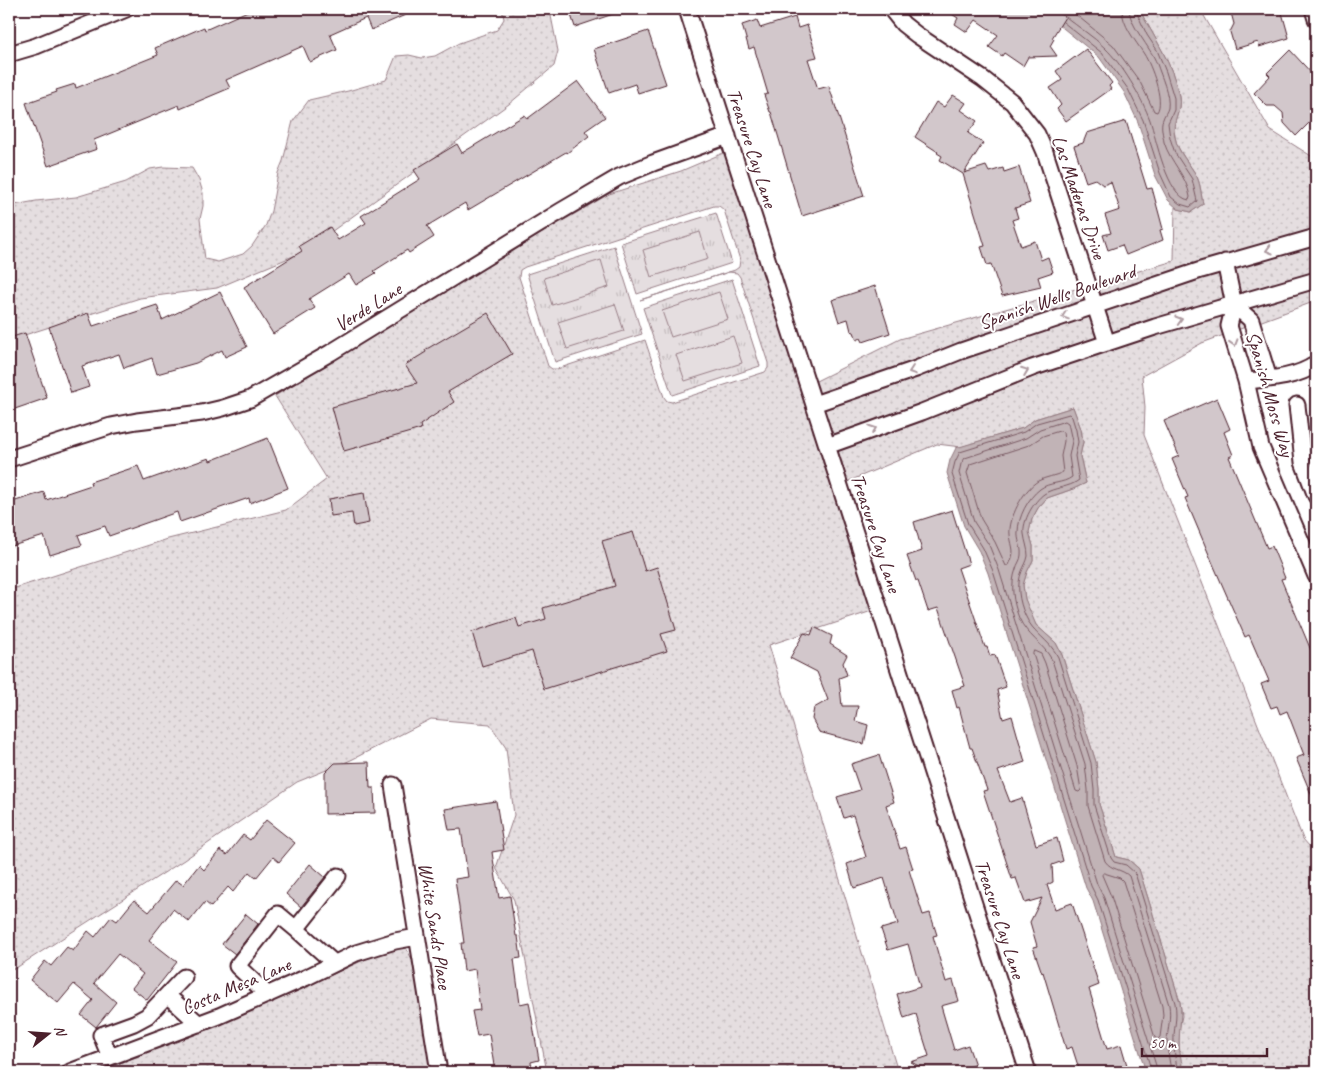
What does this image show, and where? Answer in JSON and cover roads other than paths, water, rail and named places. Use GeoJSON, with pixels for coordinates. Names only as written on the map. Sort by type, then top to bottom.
{"type":"FeatureCollection","features":[{"type":"Feature","properties":{"kind":"street"},"geometry":{"type":"LineString","coordinates":[[9,54],[36,46],[126,9]]}},
{"type":"Feature","properties":{"kind":"street","name":"Treasure Cay Lane"},"geometry":{"type":"LineString","coordinates":[[687,9],[1028,1072]]}},
{"type":"Feature","properties":{"kind":"street","name":"Las Maderas Drive"},"geometry":{"type":"LineString","coordinates":[[890,9],[916,35],[982,79],[1012,102],[1037,134],[1045,152],[1108,343]]}},
{"type":"Feature","properties":{"kind":"street"},"geometry":{"type":"LineString","coordinates":[[1313,9],[1316,19]]}},
{"type":"Feature","properties":{"kind":"street","name":"Verde Lane"},"geometry":{"type":"LineString","coordinates":[[9,459],[111,426],[202,413],[250,398],[322,358],[561,211],[619,178],[653,163],[728,136]]}},
{"type":"Feature","properties":{"kind":"street","name":"Spanish Wells Boulevard"},"geometry":{"type":"LineString","coordinates":[[814,404],[916,370],[961,351],[1225,262],[1316,237]]}},
{"type":"Feature","properties":{"kind":"street","name":"Spanish Moss Way"},"geometry":{"type":"LineString","coordinates":[[1225,262],[1234,305],[1229,326],[1246,381],[1261,447],[1316,576]]}},
{"type":"Feature","properties":{"kind":"street"},"geometry":{"type":"LineString","coordinates":[[827,446],[1032,368],[1155,327],[1316,280]]}},
{"type":"Feature","properties":{"kind":"street","name":"Spanish Moss Way"},"geometry":{"type":"LineString","coordinates":[[1234,305],[1250,320],[1269,379]]}},
{"type":"Feature","properties":{"kind":"street"},"geometry":{"type":"LineString","coordinates":[[1246,381],[1295,374],[1308,370],[1316,364]]}},
{"type":"Feature","properties":{"kind":"street","name":"Spanish Moss Way"},"geometry":{"type":"LineString","coordinates":[[1297,405],[1303,462],[1316,496]]}},
{"type":"Feature","properties":{"kind":"street","name":"White Sands Place"},"geometry":{"type":"LineString","coordinates":[[393,785],[439,1072]]}},
{"type":"Feature","properties":{"kind":"street"},"geometry":{"type":"LineString","coordinates":[[296,929],[338,876]]}},
{"type":"Feature","properties":{"kind":"street"},"geometry":{"type":"LineString","coordinates":[[268,995],[237,966],[278,914],[334,963]]}},
{"type":"Feature","properties":{"kind":"street","name":"Costa Mesa Lane"},"geometry":{"type":"LineString","coordinates":[[70,1072],[199,1024],[268,995],[356,953],[394,941],[417,937]]}},
{"type":"Feature","properties":{"kind":"street"},"geometry":{"type":"LineString","coordinates":[[110,1057],[101,1035],[134,1023],[147,1016],[184,977]]}},
{"type":"Feature","properties":{"kind":"street"},"geometry":{"type":"LineString","coordinates":[[167,995],[199,1024]]}},
{"type":"Feature","properties":{"kind":"water"},"geometry":{"type":"Polygon","coordinates":[[[1036,9],[1139,9],[1162,51],[1176,84],[1180,102],[1174,125],[1175,137],[1181,153],[1197,177],[1203,204],[1191,212],[1178,209],[1168,200],[1155,175],[1138,122],[1124,92],[1099,57],[1053,20],[1036,9]]]}},
{"type":"Feature","properties":{"kind":"water"},"geometry":{"type":"Polygon","coordinates":[[[1073,407],[1081,429],[1083,442],[1080,456],[1086,483],[1047,498],[1038,508],[1032,519],[1029,532],[1033,546],[1033,560],[1023,585],[1025,599],[1036,625],[1056,643],[1062,655],[1096,762],[1099,804],[1116,857],[1129,860],[1139,869],[1180,1002],[1179,1047],[1182,1065],[1181,1072],[1149,1072],[1145,1069],[1093,901],[1086,888],[988,573],[979,551],[964,526],[947,473],[950,460],[956,448],[1023,428],[1035,419],[1073,407]]]}}]}
